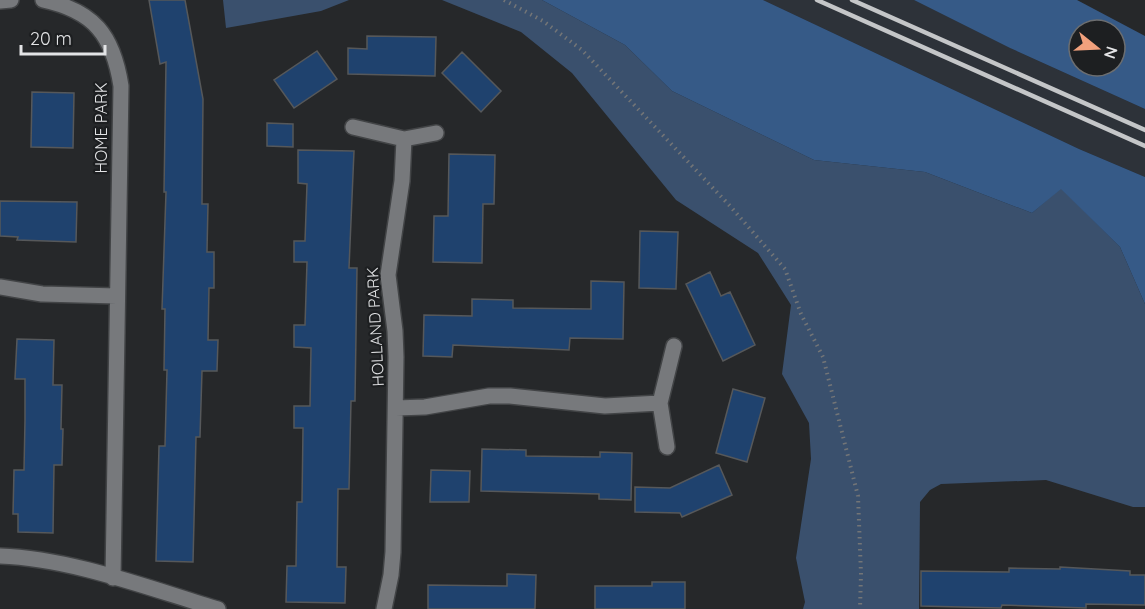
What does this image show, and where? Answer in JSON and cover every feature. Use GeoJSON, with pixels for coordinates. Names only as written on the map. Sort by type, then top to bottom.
{"type":"FeatureCollection","features":[{"type":"Feature","properties":{"kind":"street"},"geometry":{"type":"LineString","coordinates":[[0,1],[11,0]]}},
{"type":"Feature","properties":{"kind":"street","name":"HOME PARK"},"geometry":{"type":"LineString","coordinates":[[43,0],[76,10],[89,18],[107,39],[118,69],[121,103],[113,578]]}},
{"type":"Feature","properties":{"kind":"street"},"geometry":{"type":"LineString","coordinates":[[353,127],[404,139],[436,133]]}},
{"type":"Feature","properties":{"kind":"street","name":"HOLLAND PARK"},"geometry":{"type":"LineString","coordinates":[[384,609],[393,552],[396,408],[395,331],[388,275],[402,181],[404,139]]}},
{"type":"Feature","properties":{"kind":"street"},"geometry":{"type":"LineString","coordinates":[[0,287],[42,294],[117,296]]}},
{"type":"Feature","properties":{"kind":"street"},"geometry":{"type":"LineString","coordinates":[[667,447],[660,404],[674,346]]}},
{"type":"Feature","properties":{"kind":"street","name":"HOLLAND PARK"},"geometry":{"type":"LineString","coordinates":[[396,408],[425,407],[500,396],[605,406],[660,404]]}},
{"type":"Feature","properties":{"kind":"street"},"geometry":{"type":"LineString","coordinates":[[0,556],[50,561],[218,609]]}},
{"type":"Feature","properties":{"kind":"path"},"geometry":{"type":"LineString","coordinates":[[504,0],[543,21],[582,50],[730,206],[785,269],[801,314],[824,357],[858,496],[860,609]]}},
{"type":"Feature","properties":{"kind":"shaded area"},"geometry":{"type":"Polygon","coordinates":[[[223,0],[349,0],[321,11],[226,28],[223,0]]]}},
{"type":"Feature","properties":{"kind":"shaded area"},"geometry":{"type":"Polygon","coordinates":[[[442,0],[542,0],[625,45],[672,91],[814,160],[925,172],[1032,213],[1061,188],[1120,247],[1145,304],[1145,507],[1133,507],[1046,480],[941,484],[930,490],[920,502],[919,609],[803,609],[805,602],[796,558],[811,459],[809,423],[782,374],[791,305],[758,253],[676,200],[572,73],[521,32],[442,0]]]}},
{"type":"Feature","properties":{"kind":"shaded area"},"geometry":{"type":"Polygon","coordinates":[[[542,0],[763,0],[1079,149],[1145,177],[1145,304],[1120,247],[1061,189],[1032,213],[925,172],[814,160],[672,91],[625,45],[542,0]]]}},
{"type":"Feature","properties":{"kind":"shaded area"},"geometry":{"type":"Polygon","coordinates":[[[763,0],[914,0],[1067,74],[1067,78],[1076,78],[1145,109],[1145,177],[1079,149],[763,0]]]}},
{"type":"Feature","properties":{"kind":"shaded area"},"geometry":{"type":"Polygon","coordinates":[[[914,0],[1077,0],[1111,18],[1067,18],[1067,74],[914,0]]]}},
{"type":"Feature","properties":{"kind":"shaded area"},"geometry":{"type":"Polygon","coordinates":[[[1127,26],[1145,36],[1145,109],[1076,78],[1127,78],[1127,26]]]}},
{"type":"Feature","properties":{"kind":"building"},"geometry":{"type":"Polygon","coordinates":[[[149,0],[185,0],[203,99],[202,204],[208,204],[207,252],[214,252],[214,288],[209,288],[208,340],[218,340],[217,371],[202,371],[200,437],[196,437],[193,562],[156,561],[159,446],[165,446],[167,370],[164,370],[165,309],[162,309],[166,192],[164,192],[166,62],[160,64],[149,0]]]}},
{"type":"Feature","properties":{"kind":"building"},"geometry":{"type":"Polygon","coordinates":[[[367,36],[436,37],[435,76],[348,74],[348,48],[367,49],[367,36]]]}},
{"type":"Feature","properties":{"kind":"building"},"geometry":{"type":"Polygon","coordinates":[[[317,51],[337,79],[294,108],[274,80],[317,51]]]}},
{"type":"Feature","properties":{"kind":"building"},"geometry":{"type":"Polygon","coordinates":[[[462,52],[501,91],[481,112],[442,73],[462,52]]]}},
{"type":"Feature","properties":{"kind":"building"},"geometry":{"type":"Polygon","coordinates":[[[32,92],[74,93],[73,148],[31,147],[32,92]]]}},
{"type":"Feature","properties":{"kind":"building"},"geometry":{"type":"Polygon","coordinates":[[[267,123],[293,124],[293,147],[267,146],[267,123]]]}},
{"type":"Feature","properties":{"kind":"building"},"geometry":{"type":"Polygon","coordinates":[[[298,150],[354,151],[349,268],[357,268],[355,401],[351,401],[349,489],[338,489],[337,567],[346,567],[345,603],[286,602],[287,566],[296,566],[297,502],[302,502],[303,428],[294,428],[294,406],[310,406],[311,348],[294,347],[294,325],[305,325],[307,262],[294,262],[294,241],[305,241],[307,184],[298,183],[298,150]]]}},
{"type":"Feature","properties":{"kind":"building"},"geometry":{"type":"Polygon","coordinates":[[[449,154],[495,155],[494,204],[483,204],[482,263],[433,262],[434,216],[448,216],[449,154]]]}},
{"type":"Feature","properties":{"kind":"building"},"geometry":{"type":"Polygon","coordinates":[[[0,201],[77,202],[76,242],[17,240],[18,237],[0,236],[0,201]]]}},
{"type":"Feature","properties":{"kind":"building"},"geometry":{"type":"Polygon","coordinates":[[[640,231],[678,232],[676,289],[639,288],[640,231]]]}},
{"type":"Feature","properties":{"kind":"building"},"geometry":{"type":"Polygon","coordinates":[[[710,272],[721,296],[730,292],[755,345],[723,361],[686,284],[710,272]]]}},
{"type":"Feature","properties":{"kind":"building"},"geometry":{"type":"Polygon","coordinates":[[[591,281],[624,282],[623,339],[570,338],[569,350],[453,345],[452,357],[423,356],[424,315],[472,316],[472,299],[513,300],[513,308],[591,309],[591,281]]]}},
{"type":"Feature","properties":{"kind":"building"},"geometry":{"type":"Polygon","coordinates":[[[17,339],[54,340],[53,385],[62,385],[61,429],[63,429],[62,465],[54,465],[53,533],[18,532],[18,514],[13,514],[14,470],[24,470],[25,379],[15,379],[17,339]]]}},
{"type":"Feature","properties":{"kind":"building"},"geometry":{"type":"Polygon","coordinates":[[[733,389],[765,398],[747,462],[716,453],[733,389]]]}},
{"type":"Feature","properties":{"kind":"building"},"geometry":{"type":"Polygon","coordinates":[[[482,449],[526,450],[526,456],[600,457],[600,452],[632,453],[631,500],[599,499],[599,494],[481,491],[482,449]]]}},
{"type":"Feature","properties":{"kind":"building"},"geometry":{"type":"Polygon","coordinates":[[[719,465],[732,495],[682,517],[680,513],[635,512],[635,487],[670,488],[719,465]]]}},
{"type":"Feature","properties":{"kind":"building"},"geometry":{"type":"Polygon","coordinates":[[[431,470],[470,471],[469,502],[430,502],[431,470]]]}},
{"type":"Feature","properties":{"kind":"building"},"geometry":{"type":"Polygon","coordinates":[[[1060,567],[1130,571],[1130,575],[1145,575],[1145,605],[1086,604],[1086,608],[1002,605],[1001,608],[921,606],[921,571],[1009,572],[1009,568],[1060,569],[1060,567]]]}},
{"type":"Feature","properties":{"kind":"building"},"geometry":{"type":"Polygon","coordinates":[[[507,574],[536,575],[535,609],[428,609],[428,585],[507,586],[507,574]]]}},
{"type":"Feature","properties":{"kind":"building"},"geometry":{"type":"Polygon","coordinates":[[[652,582],[685,582],[685,609],[595,609],[595,586],[652,586],[652,582]]]}},
{"type":"Feature","properties":{"kind":"railway"},"geometry":{"type":"LineString","coordinates":[[817,0],[1145,146]]}},
{"type":"Feature","properties":{"kind":"railway"},"geometry":{"type":"LineString","coordinates":[[852,0],[1145,130]]}}]}
